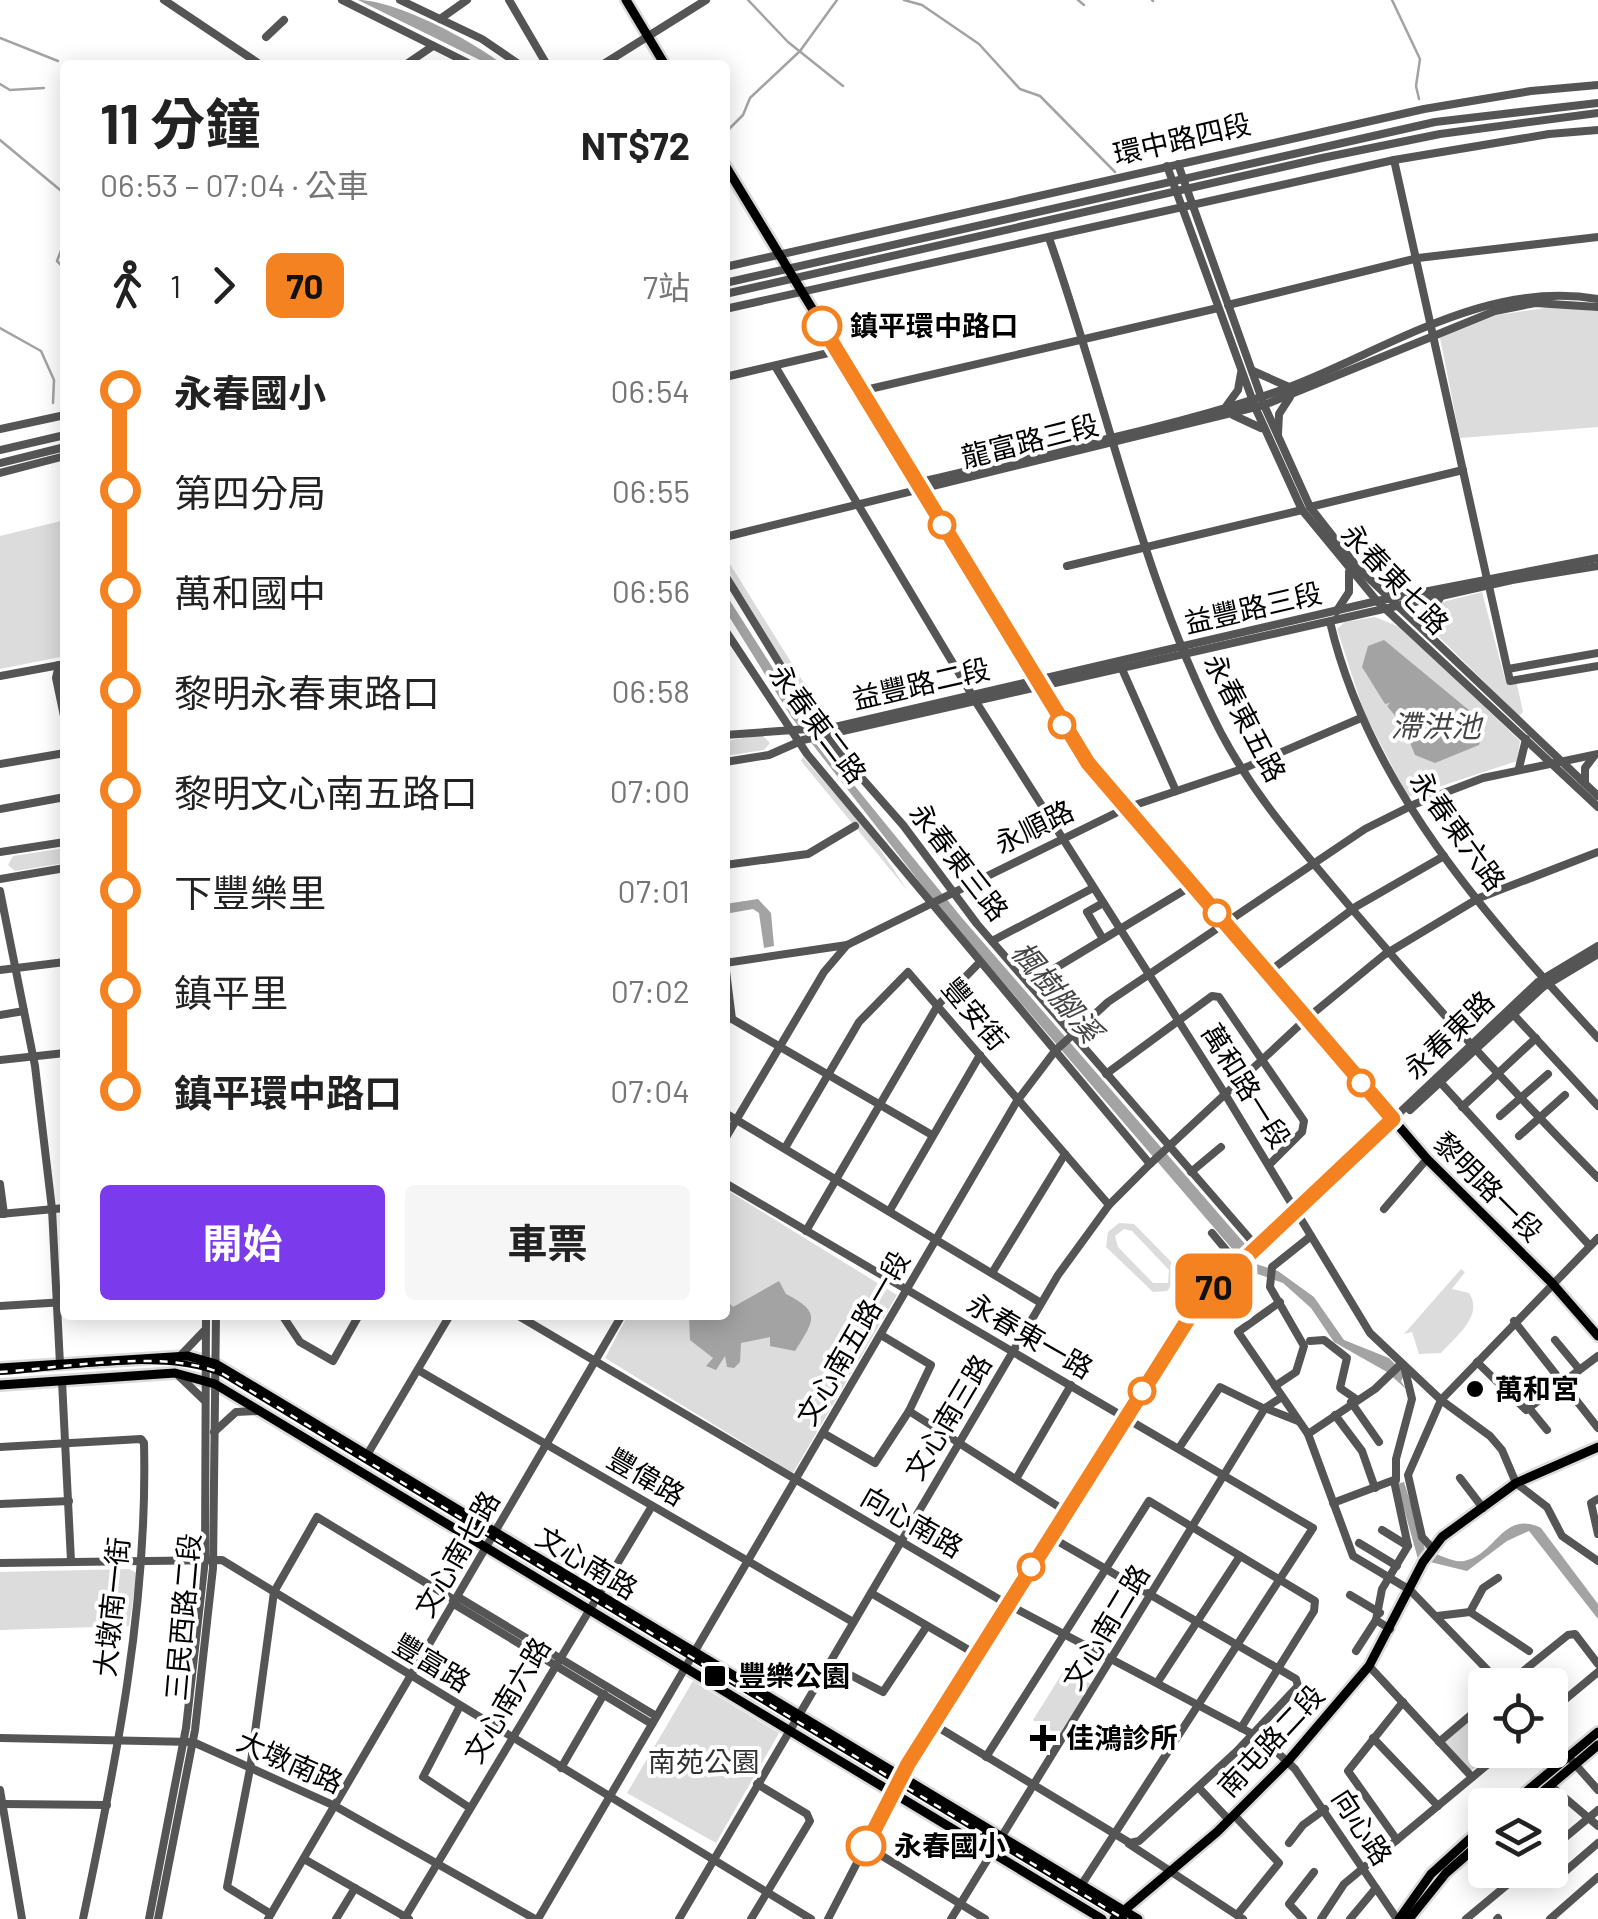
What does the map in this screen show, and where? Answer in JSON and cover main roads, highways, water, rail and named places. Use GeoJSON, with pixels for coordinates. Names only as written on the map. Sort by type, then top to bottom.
{"type":"FeatureCollection","features":[{"type":"Feature","properties":{"kind":"main road"},"geometry":{"type":"LineString","coordinates":[[626,0],[662,60]]}},
{"type":"Feature","properties":{"kind":"main road","name":"黎明路一段"},"geometry":{"type":"LineString","coordinates":[[730,173],[1088,763],[1426,1158],[1551,1282],[1598,1336]]}},
{"type":"Feature","properties":{"kind":"main road","name":"文心南路"},"geometry":{"type":"LineString","coordinates":[[0,1368],[178,1357],[211,1362],[1138,1919]]}},
{"type":"Feature","properties":{"kind":"main road","name":"文心南路"},"geometry":{"type":"LineString","coordinates":[[0,1385],[175,1373],[210,1382],[1102,1919]]}},
{"type":"Feature","properties":{"kind":"main road","name":"南屯路二段"},"geometry":{"type":"LineString","coordinates":[[1114,1919],[1231,1818],[1288,1760],[1369,1666],[1431,1549],[1516,1483],[1598,1447]]}},
{"type":"Feature","properties":{"kind":"main road"},"geometry":{"type":"LineString","coordinates":[[1548,1788],[1598,1732]]}},
{"type":"Feature","properties":{"kind":"main road"},"geometry":{"type":"LineString","coordinates":[[1533,1788],[1598,1746]]}},
{"type":"Feature","properties":{"kind":"main road"},"geometry":{"type":"LineString","coordinates":[[1398,1919],[1432,1874],[1468,1841]]}},
{"type":"Feature","properties":{"kind":"main road"},"geometry":{"type":"LineString","coordinates":[[1409,1919],[1446,1872],[1468,1853]]}},
{"type":"Feature","properties":{"kind":"water"},"geometry":{"type":"Polygon","coordinates":[[[358,0],[392,7],[434,23],[496,60],[480,60],[358,0]]]}},
{"type":"Feature","properties":{"kind":"water"},"geometry":{"type":"Polygon","coordinates":[[[730,601],[824,748],[962,918],[1245,1244],[1256,1264],[1278,1271],[1314,1297],[1344,1340],[1389,1358],[1405,1374],[1401,1381],[1406,1389],[1387,1372],[1334,1342],[1311,1308],[1283,1283],[1252,1272],[942,911],[792,718],[730,618],[730,601]]]}},
{"type":"Feature","properties":{"kind":"water","name":"滯洪池"},"geometry":{"type":"Polygon","coordinates":[[[1384,640],[1476,716],[1484,731],[1479,745],[1435,763],[1415,755],[1403,725],[1387,706],[1390,703],[1385,704],[1362,667],[1368,646],[1384,640]]]}},
{"type":"Feature","properties":{"kind":"water"},"geometry":{"type":"Polygon","coordinates":[[[758,899],[771,913],[774,946],[764,948],[759,913],[753,909],[730,913],[730,903],[758,899]]]}},
{"type":"Feature","properties":{"kind":"water"},"geometry":{"type":"Polygon","coordinates":[[[779,1281],[786,1294],[810,1312],[810,1324],[795,1351],[770,1346],[770,1337],[741,1343],[740,1362],[734,1368],[727,1367],[725,1356],[716,1370],[706,1366],[713,1358],[690,1340],[689,1320],[730,1320],[730,1304],[733,1307],[779,1281]]]}},
{"type":"Feature","properties":{"kind":"water"},"geometry":{"type":"Polygon","coordinates":[[[1404,1482],[1425,1549],[1464,1561],[1484,1551],[1517,1524],[1541,1528],[1598,1604],[1598,1619],[1529,1531],[1507,1541],[1467,1571],[1418,1559],[1397,1484],[1404,1482]]]}},
{"type":"Feature","properties":{"kind":"waterway"},"geometry":{"type":"LineString","coordinates":[[748,0],[788,42],[843,86]]}},
{"type":"Feature","properties":{"kind":"waterway"},"geometry":{"type":"LineString","coordinates":[[730,128],[743,115],[750,98],[800,51],[837,0]]}},
{"type":"Feature","properties":{"kind":"waterway"},"geometry":{"type":"LineString","coordinates":[[904,0],[922,5],[979,44],[1020,89],[1040,96],[1115,172]]}},
{"type":"Feature","properties":{"kind":"waterway"},"geometry":{"type":"LineString","coordinates":[[1078,0],[1084,5]]}},
{"type":"Feature","properties":{"kind":"waterway"},"geometry":{"type":"LineString","coordinates":[[1392,0],[1420,59],[1416,86],[1419,99]]}},
{"type":"Feature","properties":{"kind":"waterway"},"geometry":{"type":"LineString","coordinates":[[0,38],[58,61]]}},
{"type":"Feature","properties":{"kind":"waterway"},"geometry":{"type":"LineString","coordinates":[[0,84],[10,90],[44,88]]}},
{"type":"Feature","properties":{"kind":"waterway"},"geometry":{"type":"LineString","coordinates":[[0,140],[60,190]]}},
{"type":"Feature","properties":{"kind":"waterway"},"geometry":{"type":"LineString","coordinates":[[60,253],[60,264]]}},
{"type":"Feature","properties":{"kind":"waterway"},"geometry":{"type":"LineString","coordinates":[[0,328],[41,351],[54,380],[53,403]]}},
{"type":"Feature","properties":{"kind":"railway"},"geometry":{"type":"LineString","coordinates":[[0,1372],[144,1361],[199,1366],[223,1374],[1124,1919]]}},
{"type":"Feature","properties":{"kind":"place","name":"鎮平環中路口"},"geometry":{"type":"Point","coordinates":[822,326]}},
{"type":"Feature","properties":{"kind":"place","name":"萬和宮"},"geometry":{"type":"Point","coordinates":[1475,1389]}},
{"type":"Feature","properties":{"kind":"place","name":"豐樂公園"},"geometry":{"type":"Point","coordinates":[715,1676]}},
{"type":"Feature","properties":{"kind":"place","name":"佳鴻診所"},"geometry":{"type":"Point","coordinates":[1043,1738]}},
{"type":"Feature","properties":{"kind":"place","name":"永春國小"},"geometry":{"type":"Point","coordinates":[866,1846]}},
{"type":"Feature","properties":{"kind":"water label","name":"楓樹腳溪"},"geometry":{"type":"Point","coordinates":[1056,992]}},
{"type":"Feature","properties":{"kind":"park label","name":"南苑公園"},"geometry":{"type":"Point","coordinates":[704,1762]}}]}
